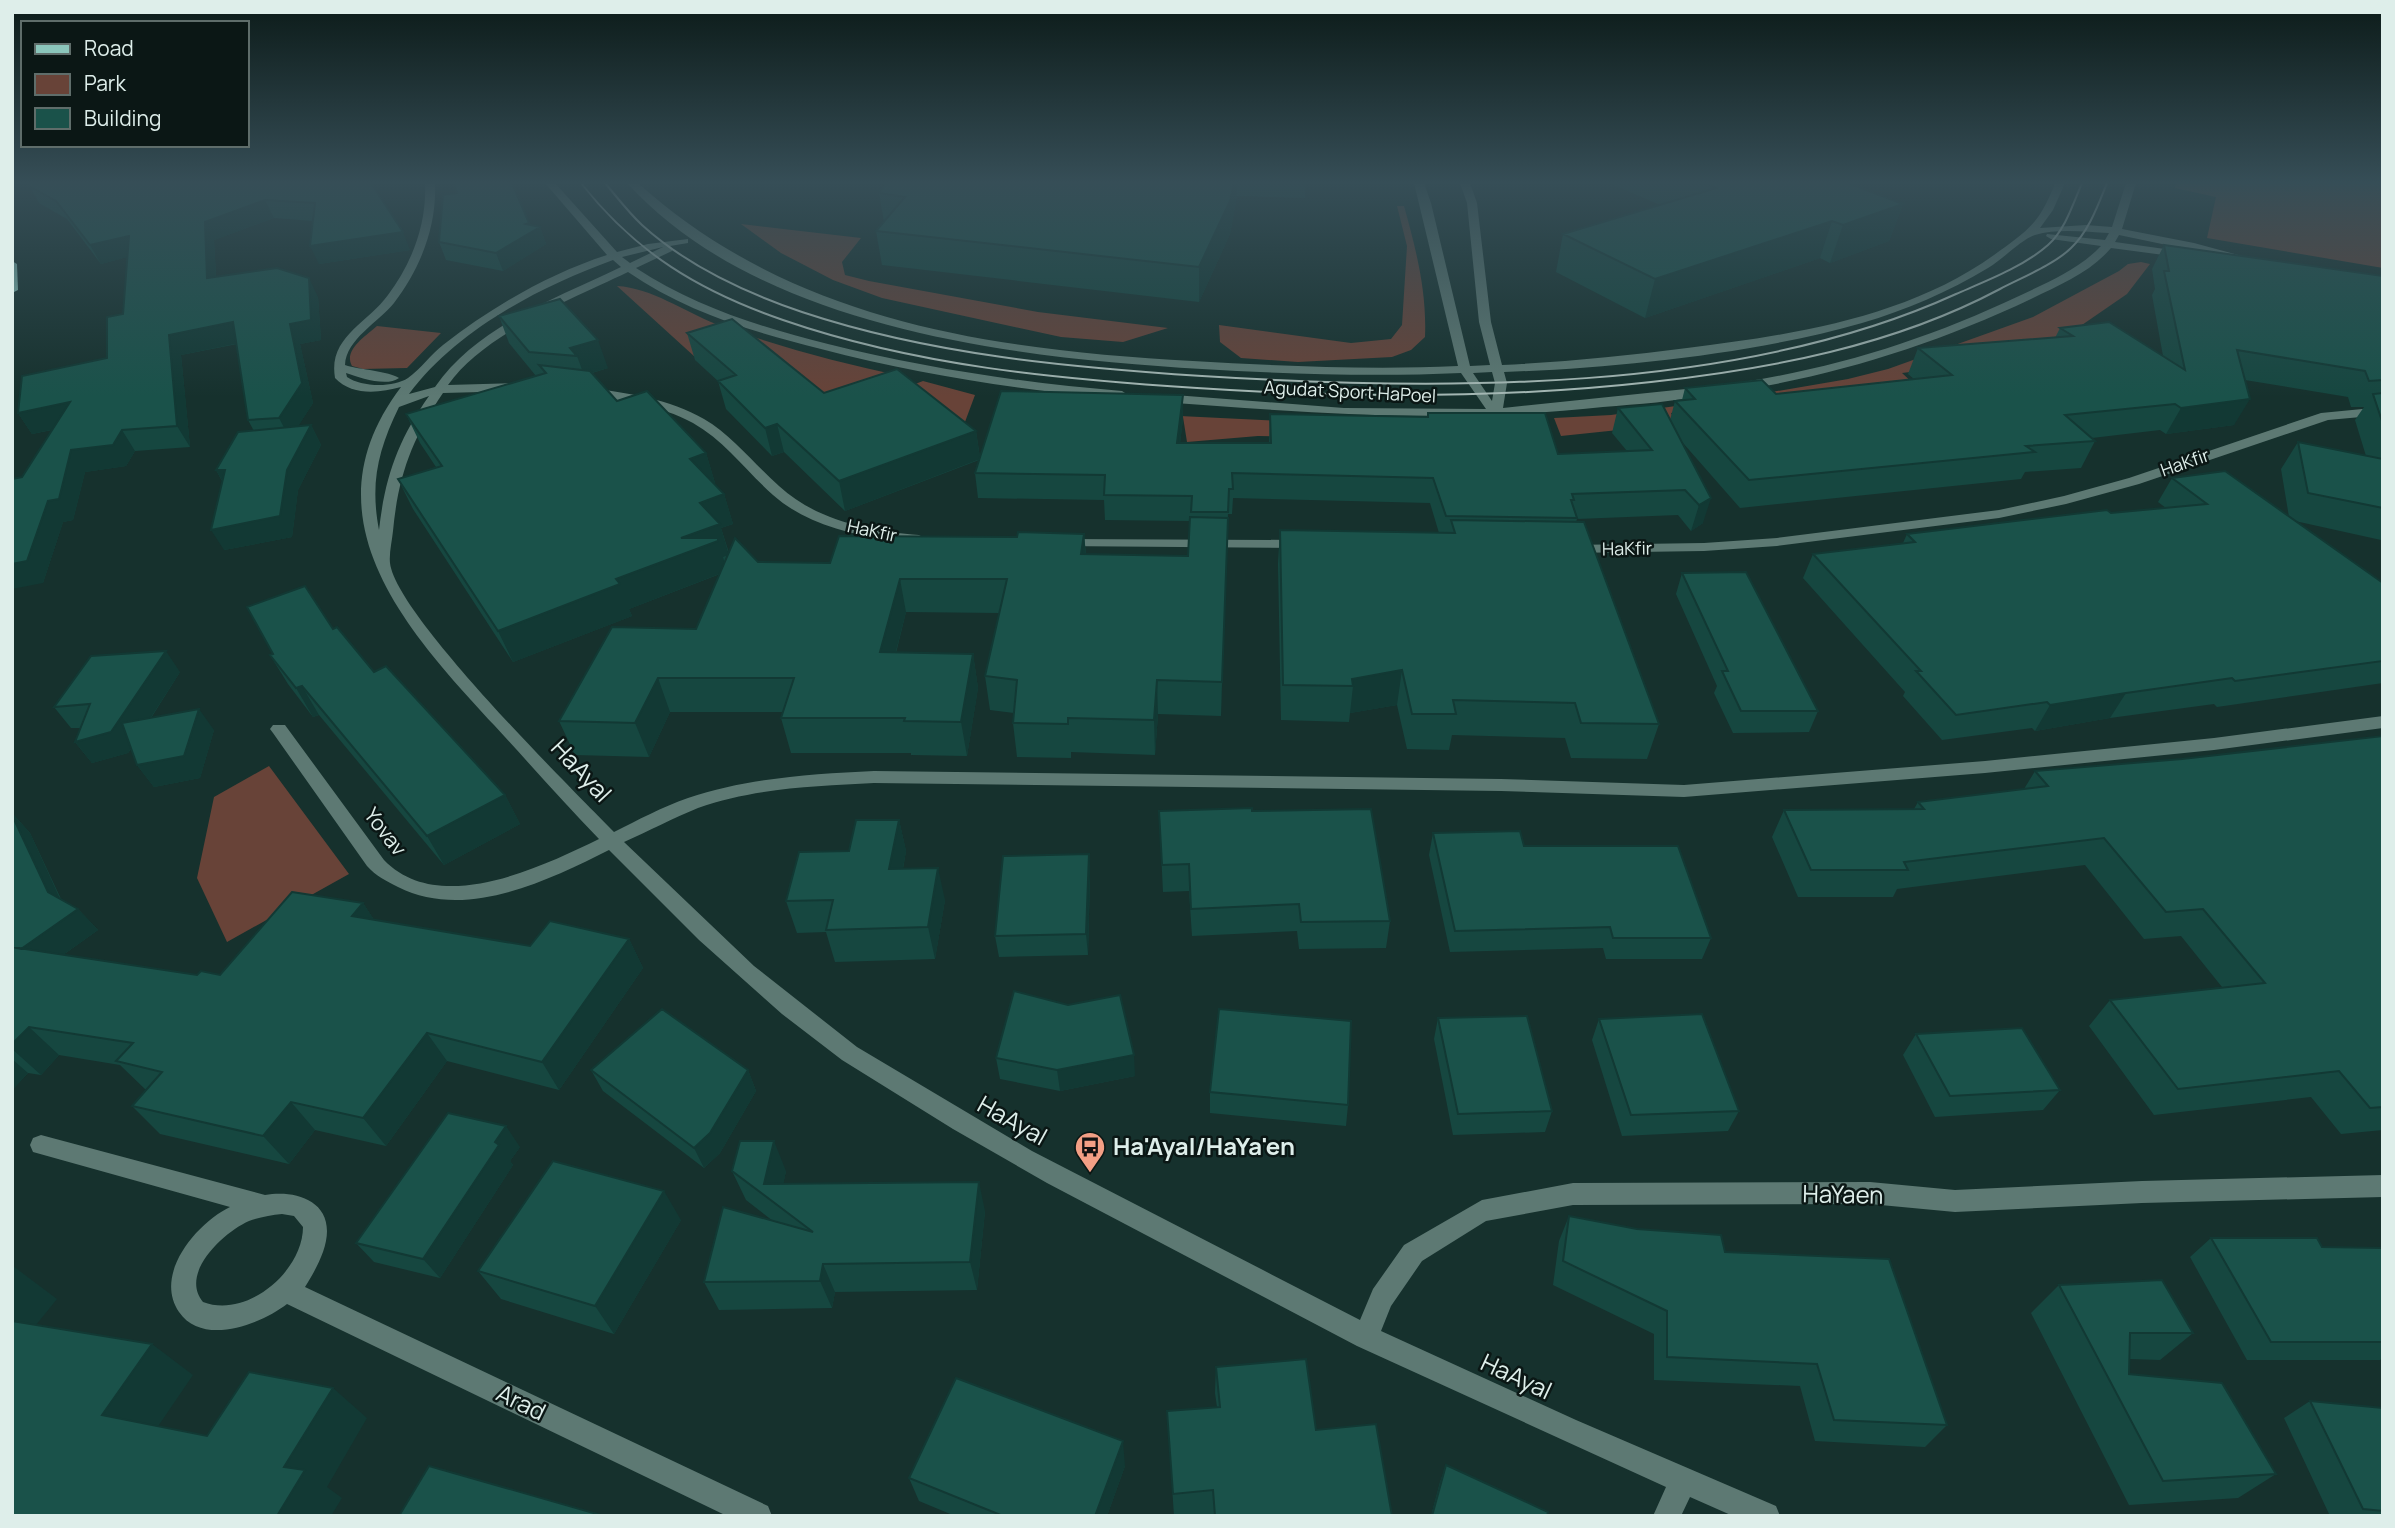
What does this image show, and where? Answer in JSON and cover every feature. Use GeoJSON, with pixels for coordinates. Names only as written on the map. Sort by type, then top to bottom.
{"type":"FeatureCollection","features":[{"type":"Feature","properties":{"kind":"main road"},"geometry":{"type":"LineString","coordinates":[[12,264],[12,290]]}},
{"type":"Feature","properties":{"kind":"street"},"geometry":{"type":"LineString","coordinates":[[417,254],[392,298],[348,342],[340,355],[341,378],[353,386],[383,387],[410,382],[459,365]]}},
{"type":"Feature","properties":{"kind":"street"},"geometry":{"type":"LineString","coordinates":[[383,568],[390,491],[402,454],[431,395],[459,365],[484,344],[530,315],[656,254]]}},
{"type":"Feature","properties":{"kind":"street","name":"Agudat Sport HaPoel"},"geometry":{"type":"LineString","coordinates":[[720,254],[788,285],[867,315],[908,327],[995,345],[1050,353],[1252,369],[1465,370],[1663,355],[1750,343],[1836,324],[1919,299],[1980,268],[1999,254]]}},
{"type":"Feature","properties":{"kind":"street"},"geometry":{"type":"LineString","coordinates":[[1438,254],[1465,370],[1481,396],[1496,413]]}},
{"type":"Feature","properties":{"kind":"street"},"geometry":{"type":"LineString","coordinates":[[1478,254],[1485,322],[1501,383],[1496,413]]}},
{"type":"Feature","properties":{"kind":"street","name":"Agudat Sport HaPoel"},"geometry":{"type":"LineString","coordinates":[[613,255],[651,282],[717,314],[761,330],[971,378],[1139,396],[1390,413],[1496,413],[1585,406],[1722,389],[1829,369],[1936,338],[1988,316],[2052,285],[2084,266],[2097,254]]}},
{"type":"Feature","properties":{"kind":"street"},"geometry":{"type":"LineString","coordinates":[[2195,254],[2259,261],[2228,254]]}},
{"type":"Feature","properties":{"kind":"street","name":"HaAyal"},"geometry":{"type":"LineString","coordinates":[[613,255],[498,312],[446,349],[410,382],[393,405],[373,449],[368,478],[367,514],[373,542],[404,609],[435,651],[612,843],[729,954],[835,1044],[998,1145],[1366,1337],[1766,1516]]}},
{"type":"Feature","properties":{"kind":"street"},"geometry":{"type":"LineString","coordinates":[[393,405],[431,395],[525,387],[481,379],[459,365]]}},
{"type":"Feature","properties":{"kind":"street"},"geometry":{"type":"LineString","coordinates":[[410,382],[431,395]]}},
{"type":"Feature","properties":{"kind":"street","name":"HaKfir"},"geometry":{"type":"LineString","coordinates":[[571,390],[644,402],[687,416],[711,429],[789,502],[812,513],[843,525],[880,534],[931,540]]}},
{"type":"Feature","properties":{"kind":"street","name":"HaKfir"},"geometry":{"type":"LineString","coordinates":[[1553,548],[1704,547],[1777,542],[2000,514],[2066,500],[2134,481],[2326,416],[2383,411]]}},
{"type":"Feature","properties":{"kind":"street"},"geometry":{"type":"LineString","coordinates":[[1047,542],[1321,545]]}},
{"type":"Feature","properties":{"kind":"street"},"geometry":{"type":"LineString","coordinates":[[612,843],[690,804],[794,780],[874,777],[1487,785],[1684,791],[2025,763],[2214,744],[2383,722]]}},
{"type":"Feature","properties":{"kind":"street","name":"Yovav"},"geometry":{"type":"LineString","coordinates":[[279,729],[385,873],[424,891],[472,894],[523,880],[612,843]]}},
{"type":"Feature","properties":{"kind":"street"},"geometry":{"type":"LineString","coordinates":[[41,1145],[263,1205]]}},
{"type":"Feature","properties":{"kind":"street","name":"HaYaen"},"geometry":{"type":"LineString","coordinates":[[1366,1337],[1382,1298],[1413,1253],[1482,1211],[1573,1194],[1870,1194],[1955,1201],[2142,1192],[2383,1186]]}},
{"type":"Feature","properties":{"kind":"street"},"geometry":{"type":"LineString","coordinates":[[282,1203],[302,1207],[313,1219],[316,1228],[314,1248],[304,1269],[285,1290],[263,1305],[238,1315],[216,1318],[199,1314],[187,1303],[183,1289],[185,1270],[194,1252],[210,1234],[229,1219],[263,1205],[282,1203]]}},
{"type":"Feature","properties":{"kind":"street","name":"Arad"},"geometry":{"type":"LineString","coordinates":[[285,1290],[758,1516]]}},
{"type":"Feature","properties":{"kind":"street"},"geometry":{"type":"LineString","coordinates":[[1667,1516],[1683,1481]]}},
{"type":"Feature","properties":{"kind":"green space"},"geometry":{"type":"Polygon","coordinates":[[[784,254],[848,254],[842,262],[845,275],[869,281],[1038,312],[1168,328],[1123,342],[1061,337],[882,298],[833,280],[784,254]]]}},
{"type":"Feature","properties":{"kind":"green space"},"geometry":{"type":"Polygon","coordinates":[[[1406,254],[1416,254],[1424,304],[1425,337],[1411,350],[1392,357],[1298,362],[1241,358],[1220,342],[1219,325],[1351,343],[1391,339],[1402,325],[1406,254]]]}},
{"type":"Feature","properties":{"kind":"green space"},"geometry":{"type":"Polygon","coordinates":[[[2303,254],[2383,254],[2383,268],[2303,254]]]}},
{"type":"Feature","properties":{"kind":"green space"},"geometry":{"type":"Polygon","coordinates":[[[2128,264],[2150,264],[2127,294],[2079,327],[2023,358],[1902,373],[1929,398],[1755,404],[1671,413],[1676,424],[1561,436],[1554,418],[1611,415],[1748,396],[1848,379],[1888,369],[2033,317],[2128,264]]]}},
{"type":"Feature","properties":{"kind":"green space"},"geometry":{"type":"Polygon","coordinates":[[[617,286],[655,295],[716,324],[762,340],[831,360],[902,376],[818,404],[695,357],[617,286]]]}},
{"type":"Feature","properties":{"kind":"green space"},"geometry":{"type":"Polygon","coordinates":[[[377,326],[441,333],[407,368],[363,369],[352,366],[350,360],[353,349],[377,326]]]}},
{"type":"Feature","properties":{"kind":"green space"},"geometry":{"type":"Polygon","coordinates":[[[923,381],[975,395],[962,430],[902,389],[923,381]]]}},
{"type":"Feature","properties":{"kind":"green space"},"geometry":{"type":"Polygon","coordinates":[[[1139,414],[1281,421],[1406,438],[1258,436],[1187,442],[1183,417],[1139,414]]]}},
{"type":"Feature","properties":{"kind":"green space"},"geometry":{"type":"Polygon","coordinates":[[[269,766],[349,874],[227,942],[197,878],[214,797],[269,766]]]}},
{"type":"Feature","properties":{"kind":"building"},"geometry":{"type":"Polygon","coordinates":[[[128,254],[206,254],[207,278],[277,268],[309,278],[311,320],[290,324],[302,383],[279,418],[248,420],[233,322],[169,335],[177,426],[122,430],[113,445],[71,450],[59,499],[48,501],[27,561],[12,564],[12,479],[22,477],[70,402],[18,413],[22,376],[107,358],[107,317],[123,314],[128,254]]]}},
{"type":"Feature","properties":{"kind":"building"},"geometry":{"type":"Polygon","coordinates":[[[1085,254],[1205,254],[1199,267],[1085,254]]]}},
{"type":"Feature","properties":{"kind":"building"},"geometry":{"type":"Polygon","coordinates":[[[1605,254],[1730,254],[1655,279],[1605,254]]]}},
{"type":"Feature","properties":{"kind":"building"},"geometry":{"type":"Polygon","coordinates":[[[2166,254],[2230,254],[2383,276],[2383,380],[2369,381],[2365,371],[2237,350],[2250,399],[2181,408],[2175,404],[2065,415],[2095,441],[2026,446],[2035,452],[1749,480],[1675,401],[1695,399],[1685,388],[1762,380],[1776,394],[1952,375],[1918,348],[2073,336],[2060,328],[2109,322],[2185,370],[2164,271],[2169,271],[2166,254]]]}},
{"type":"Feature","properties":{"kind":"building"},"geometry":{"type":"Polygon","coordinates":[[[560,299],[598,340],[570,348],[577,356],[529,352],[499,316],[560,299]]]}},
{"type":"Feature","properties":{"kind":"building"},"geometry":{"type":"Polygon","coordinates":[[[732,319],[824,393],[897,369],[976,431],[839,481],[777,424],[765,428],[718,381],[736,375],[687,333],[732,319]]]}},
{"type":"Feature","properties":{"kind":"building"},"geometry":{"type":"Polygon","coordinates":[[[539,365],[590,371],[617,401],[647,391],[706,453],[690,459],[724,494],[700,503],[720,524],[681,538],[718,538],[718,541],[616,579],[620,584],[498,631],[398,479],[442,466],[406,414],[546,373],[539,365]]]}},
{"type":"Feature","properties":{"kind":"building"},"geometry":{"type":"Polygon","coordinates":[[[1001,391],[1183,395],[1177,443],[1271,443],[1270,414],[1428,417],[1428,413],[1545,413],[1558,454],[1652,450],[1618,408],[1662,404],[1711,498],[1699,505],[1685,490],[1572,494],[1574,500],[1571,500],[1577,518],[1446,516],[1433,478],[1232,473],[1233,489],[1229,489],[1228,512],[1191,512],[1192,496],[1104,495],[1105,475],[975,473],[1001,391]]]}},
{"type":"Feature","properties":{"kind":"building"},"geometry":{"type":"Polygon","coordinates":[[[2383,393],[2383,424],[2373,394],[2383,393]]]}},
{"type":"Feature","properties":{"kind":"building"},"geometry":{"type":"Polygon","coordinates":[[[311,425],[287,470],[280,516],[211,530],[225,470],[216,470],[238,432],[311,425]]]}},
{"type":"Feature","properties":{"kind":"building"},"geometry":{"type":"Polygon","coordinates":[[[2298,442],[2383,459],[2383,508],[2308,493],[2298,442]]]}},
{"type":"Feature","properties":{"kind":"building"},"geometry":{"type":"Polygon","coordinates":[[[2225,471],[2383,583],[2383,661],[1956,715],[1916,671],[1921,671],[1813,554],[1915,542],[1907,534],[2107,510],[2111,513],[2207,504],[2172,478],[2225,471]]]}},
{"type":"Feature","properties":{"kind":"building"},"geometry":{"type":"Polygon","coordinates":[[[1190,517],[1228,518],[1222,682],[1157,680],[1154,720],[1068,718],[1068,724],[1013,723],[1017,680],[985,676],[1007,579],[900,579],[880,652],[973,654],[961,722],[904,721],[905,718],[781,718],[794,678],[658,678],[635,723],[559,721],[612,627],[696,629],[735,538],[758,562],[830,563],[839,536],[1017,537],[1018,532],[1084,534],[1081,554],[1188,556],[1190,517]]]}},
{"type":"Feature","properties":{"kind":"building"},"geometry":{"type":"Polygon","coordinates":[[[1451,520],[1584,522],[1659,724],[1581,723],[1575,703],[1453,700],[1456,714],[1412,714],[1402,670],[1352,679],[1353,686],[1283,685],[1280,530],[1455,533],[1451,520]]]}},
{"type":"Feature","properties":{"kind":"building"},"geometry":{"type":"Polygon","coordinates":[[[1746,572],[1818,711],[1741,711],[1722,671],[1728,671],[1682,573],[1746,572]]]}},
{"type":"Feature","properties":{"kind":"building"},"geometry":{"type":"Polygon","coordinates":[[[305,586],[333,629],[337,627],[374,672],[386,666],[505,795],[427,836],[302,686],[296,688],[270,655],[273,654],[247,607],[305,586]]]}},
{"type":"Feature","properties":{"kind":"building"},"geometry":{"type":"Polygon","coordinates":[[[166,651],[111,732],[75,742],[90,704],[54,707],[91,656],[166,651]]]}},
{"type":"Feature","properties":{"kind":"building"},"geometry":{"type":"Polygon","coordinates":[[[199,709],[184,756],[137,765],[122,723],[199,709]]]}},
{"type":"Feature","properties":{"kind":"building"},"geometry":{"type":"Polygon","coordinates":[[[2383,736],[2383,1107],[2370,1108],[2339,1071],[2178,1089],[2110,1000],[2265,983],[2203,909],[2166,912],[2104,838],[1904,862],[1908,870],[1811,870],[1784,810],[1924,809],[1918,802],[2048,786],[2035,771],[2182,759],[2383,736]]]}},
{"type":"Feature","properties":{"kind":"building"},"geometry":{"type":"Polygon","coordinates":[[[1252,808],[1252,811],[1371,809],[1390,921],[1301,922],[1299,904],[1191,909],[1189,864],[1162,865],[1159,811],[1252,808]]]}},
{"type":"Feature","properties":{"kind":"building"},"geometry":{"type":"Polygon","coordinates":[[[12,815],[48,892],[78,909],[21,949],[12,947],[12,815]]]}},
{"type":"Feature","properties":{"kind":"building"},"geometry":{"type":"Polygon","coordinates":[[[856,820],[899,820],[889,869],[938,868],[928,927],[826,930],[833,900],[786,901],[799,852],[849,851],[856,820]]]}},
{"type":"Feature","properties":{"kind":"building"},"geometry":{"type":"Polygon","coordinates":[[[1520,831],[1524,846],[1678,846],[1711,938],[1613,938],[1610,927],[1455,931],[1433,833],[1520,831]]]}},
{"type":"Feature","properties":{"kind":"building"},"geometry":{"type":"Polygon","coordinates":[[[1089,854],[1086,934],[995,936],[1003,856],[1089,854]]]}},
{"type":"Feature","properties":{"kind":"building"},"geometry":{"type":"Polygon","coordinates":[[[292,892],[363,903],[352,916],[530,946],[550,921],[629,939],[542,1062],[427,1033],[363,1118],[291,1102],[263,1136],[132,1106],[162,1072],[116,1061],[133,1043],[29,1027],[12,1044],[12,947],[197,975],[201,971],[220,975],[292,892]]]}},
{"type":"Feature","properties":{"kind":"building"},"geometry":{"type":"Polygon","coordinates":[[[1014,991],[1068,1005],[1120,995],[1134,1055],[1057,1070],[996,1058],[1014,991]]]}},
{"type":"Feature","properties":{"kind":"building"},"geometry":{"type":"Polygon","coordinates":[[[662,1009],[748,1070],[710,1133],[694,1148],[591,1070],[662,1009]]]}},
{"type":"Feature","properties":{"kind":"building"},"geometry":{"type":"Polygon","coordinates":[[[1219,1009],[1351,1021],[1348,1105],[1210,1092],[1219,1009]]]}},
{"type":"Feature","properties":{"kind":"building"},"geometry":{"type":"Polygon","coordinates":[[[1702,1014],[1739,1111],[1631,1115],[1599,1019],[1702,1014]]]}},
{"type":"Feature","properties":{"kind":"building"},"geometry":{"type":"Polygon","coordinates":[[[1527,1016],[1552,1111],[1458,1114],[1438,1018],[1527,1016]]]}},
{"type":"Feature","properties":{"kind":"building"},"geometry":{"type":"Polygon","coordinates":[[[2022,1028],[2060,1090],[1950,1096],[1916,1034],[2022,1028]]]}},
{"type":"Feature","properties":{"kind":"building"},"geometry":{"type":"Polygon","coordinates":[[[448,1113],[506,1126],[495,1142],[499,1145],[423,1259],[356,1243],[448,1113]]]}},
{"type":"Feature","properties":{"kind":"building"},"geometry":{"type":"Polygon","coordinates":[[[740,1141],[774,1141],[764,1184],[979,1182],[970,1262],[823,1264],[820,1281],[704,1282],[723,1207],[813,1232],[732,1171],[740,1141]]]}},
{"type":"Feature","properties":{"kind":"building"},"geometry":{"type":"Polygon","coordinates":[[[553,1161],[664,1191],[595,1306],[478,1271],[553,1161]]]}},
{"type":"Feature","properties":{"kind":"building"},"geometry":{"type":"Polygon","coordinates":[[[1569,1216],[1637,1229],[1721,1235],[1725,1252],[1889,1259],[1947,1425],[1834,1420],[1817,1364],[1667,1357],[1667,1311],[1563,1261],[1569,1216]]]}},
{"type":"Feature","properties":{"kind":"building"},"geometry":{"type":"Polygon","coordinates":[[[2211,1238],[2317,1238],[2322,1247],[2383,1248],[2383,1342],[2271,1342],[2211,1238]]]}},
{"type":"Feature","properties":{"kind":"building"},"geometry":{"type":"Polygon","coordinates":[[[2162,1280],[2193,1333],[2130,1333],[2129,1374],[2222,1383],[2276,1474],[2163,1481],[2059,1285],[2162,1280]]]}},
{"type":"Feature","properties":{"kind":"building"},"geometry":{"type":"Polygon","coordinates":[[[12,1321],[152,1344],[102,1415],[207,1436],[249,1372],[333,1388],[284,1467],[305,1470],[277,1516],[12,1516],[12,1321]]]}},
{"type":"Feature","properties":{"kind":"building"},"geometry":{"type":"Polygon","coordinates":[[[1306,1359],[1316,1430],[1376,1424],[1392,1516],[1215,1516],[1213,1490],[1173,1494],[1167,1411],[1220,1407],[1216,1367],[1306,1359]]]}},
{"type":"Feature","properties":{"kind":"building"},"geometry":{"type":"Polygon","coordinates":[[[956,1378],[1123,1441],[1095,1516],[1003,1516],[909,1478],[956,1378]]]}},
{"type":"Feature","properties":{"kind":"building"},"geometry":{"type":"Polygon","coordinates":[[[2310,1401],[2383,1408],[2383,1511],[2363,1509],[2310,1401]]]}},
{"type":"Feature","properties":{"kind":"building"},"geometry":{"type":"Polygon","coordinates":[[[1446,1465],[1548,1512],[1547,1516],[1432,1516],[1446,1465]]]}},
{"type":"Feature","properties":{"kind":"building"},"geometry":{"type":"Polygon","coordinates":[[[429,1466],[604,1516],[399,1516],[429,1466]]]}},
{"type":"Feature","properties":{"kind":"tram line"},"geometry":{"type":"LineString","coordinates":[[654,254],[697,282],[752,309],[833,336],[884,349],[987,368],[1092,380],[1254,391],[1367,395],[1481,394],[1594,388],[1696,377],[1786,362],[1874,340],[1917,326],[1959,309],[2063,254]]}},
{"type":"Feature","properties":{"kind":"tram line"},"geometry":{"type":"LineString","coordinates":[[680,254],[760,296],[802,312],[851,327],[950,349],[1101,368],[1202,376],[1389,384],[1586,378],[1684,368],[1779,351],[1870,327],[1992,279],[2036,254]]}},
{"type":"Feature","properties":{"kind":"place","name":"Ha'Ayal/HaYa'en"},"geometry":{"type":"Point","coordinates":[1090,1174]}}]}
